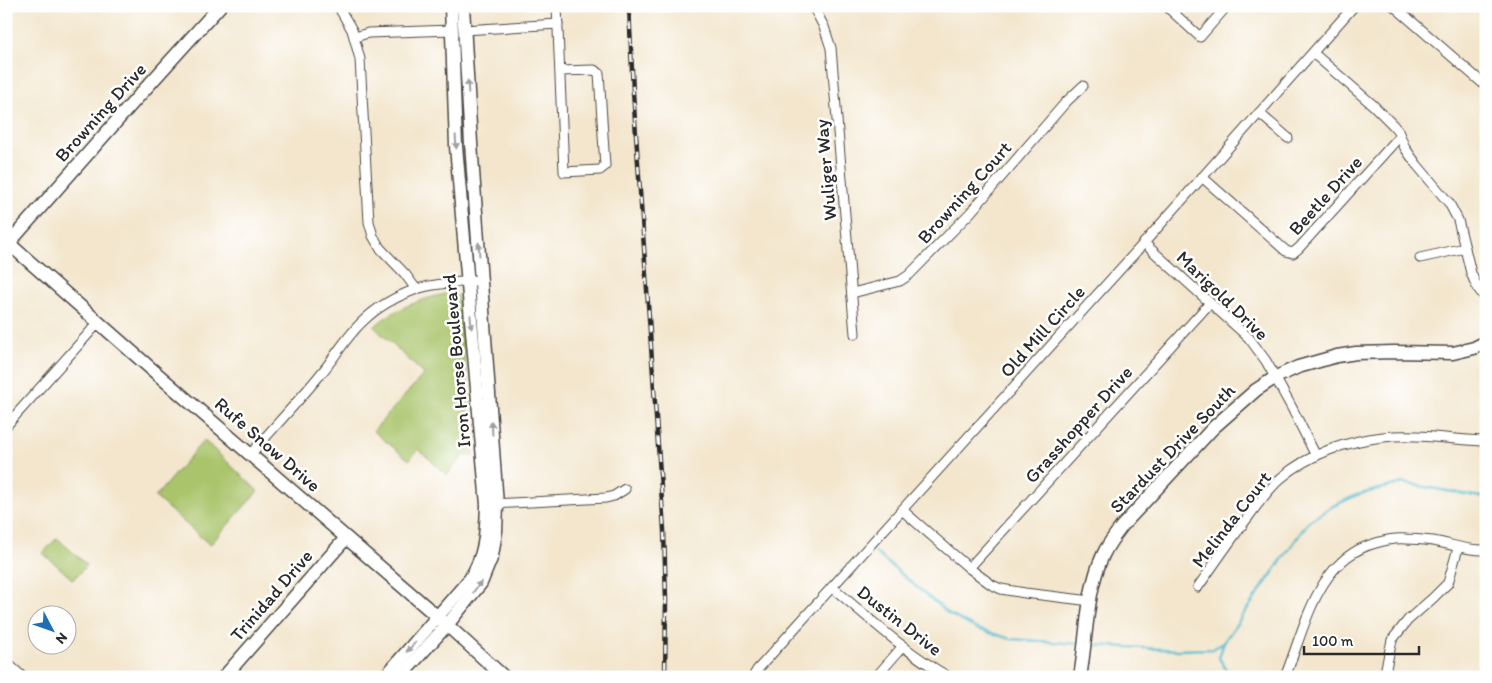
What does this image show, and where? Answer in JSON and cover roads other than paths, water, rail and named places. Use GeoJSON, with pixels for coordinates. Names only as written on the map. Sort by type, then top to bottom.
{"type":"FeatureCollection","features":[{"type":"Feature","properties":{"kind":"street","name":"Browning Drive"},"geometry":{"type":"LineString","coordinates":[[8,242],[220,6]]}},
{"type":"Feature","properties":{"kind":"street"},"geometry":{"type":"LineString","coordinates":[[338,6],[348,21],[355,37],[360,59],[369,222],[373,236],[380,248],[405,274],[416,289]]}},
{"type":"Feature","properties":{"kind":"street","name":"Iron Horse Boulevard"},"geometry":{"type":"LineString","coordinates":[[451,6],[458,30],[481,280],[492,504]]}},
{"type":"Feature","properties":{"kind":"street","name":"Iron Horse Boulevard"},"geometry":{"type":"LineString","coordinates":[[385,677],[480,583],[492,556],[496,531],[468,282],[456,146],[458,30],[463,6]]}},
{"type":"Feature","properties":{"kind":"street"},"geometry":{"type":"LineString","coordinates":[[557,6],[564,172],[600,170],[605,166],[599,73],[594,70],[560,71]]}},
{"type":"Feature","properties":{"kind":"street","name":"Wuliger Way"},"geometry":{"type":"LineString","coordinates":[[813,6],[832,48],[855,334]]}},
{"type":"Feature","properties":{"kind":"street"},"geometry":{"type":"LineString","coordinates":[[1166,6],[1200,37],[1226,6]]}},
{"type":"Feature","properties":{"kind":"street","name":"Old Mill Circle"},"geometry":{"type":"LineString","coordinates":[[753,677],[757,670],[1144,243],[1354,6]]}},
{"type":"Feature","properties":{"kind":"street"},"geometry":{"type":"LineString","coordinates":[[1394,6],[1486,86]]}},
{"type":"Feature","properties":{"kind":"street"},"geometry":{"type":"LineString","coordinates":[[355,37],[375,33],[558,24]]}},
{"type":"Feature","properties":{"kind":"street"},"geometry":{"type":"LineString","coordinates":[[1312,53],[1394,125],[1405,148],[1449,203],[1458,220],[1471,273],[1476,286],[1486,299]]}},
{"type":"Feature","properties":{"kind":"street","name":"Browning Court"},"geometry":{"type":"LineString","coordinates":[[852,293],[900,281],[909,275],[970,213],[1061,108],[1083,86]]}},
{"type":"Feature","properties":{"kind":"street"},"geometry":{"type":"LineString","coordinates":[[1259,113],[1288,138]]}},
{"type":"Feature","properties":{"kind":"street","name":"Beetle Drive"},"geometry":{"type":"LineString","coordinates":[[1202,178],[1286,251],[1293,253],[1400,136]]}},
{"type":"Feature","properties":{"kind":"street","name":"Rufe Snow Drive"},"geometry":{"type":"LineString","coordinates":[[8,242],[504,677]]}},
{"type":"Feature","properties":{"kind":"street","name":"Marigold Drive"},"geometry":{"type":"LineString","coordinates":[[1144,243],[1249,338],[1276,378],[1316,456]]}},
{"type":"Feature","properties":{"kind":"street"},"geometry":{"type":"LineString","coordinates":[[1420,258],[1465,248]]}},
{"type":"Feature","properties":{"kind":"street"},"geometry":{"type":"LineString","coordinates":[[251,454],[320,376],[362,322],[387,302],[416,289],[434,284],[481,280]]}},
{"type":"Feature","properties":{"kind":"street","name":"Grasshopper Drive"},"geometry":{"type":"LineString","coordinates":[[969,568],[1210,302]]}},
{"type":"Feature","properties":{"kind":"street"},"geometry":{"type":"LineString","coordinates":[[6,426],[99,322]]}},
{"type":"Feature","properties":{"kind":"street","name":"Stardust Drive South"},"geometry":{"type":"LineString","coordinates":[[1080,677],[1091,601],[1098,569],[1110,542],[1122,526],[1214,427],[1256,390],[1298,367],[1346,354],[1394,352],[1452,353],[1474,348],[1486,342]]}},
{"type":"Feature","properties":{"kind":"street","name":"Melinda Court"},"geometry":{"type":"LineString","coordinates":[[1198,587],[1234,535],[1265,495],[1281,478],[1316,456],[1341,446],[1383,437],[1424,437],[1486,441]]}},
{"type":"Feature","properties":{"kind":"street"},"geometry":{"type":"LineString","coordinates":[[492,504],[606,498],[614,496],[625,489]]}},
{"type":"Feature","properties":{"kind":"street"},"geometry":{"type":"LineString","coordinates":[[902,510],[969,568],[992,585],[1001,589],[1091,601]]}},
{"type":"Feature","properties":{"kind":"street","name":"Trinidad Drive"},"geometry":{"type":"LineString","coordinates":[[224,677],[346,538]]}},
{"type":"Feature","properties":{"kind":"street"},"geometry":{"type":"LineString","coordinates":[[1286,677],[1309,611],[1329,574],[1347,556],[1373,544],[1403,538],[1434,541],[1458,548],[1486,550]]}},
{"type":"Feature","properties":{"kind":"street"},"geometry":{"type":"LineString","coordinates":[[1384,677],[1392,640],[1408,620],[1448,583],[1458,548]]}},
{"type":"Feature","properties":{"kind":"street","name":"Dustin Drive"},"geometry":{"type":"LineString","coordinates":[[832,587],[903,646],[949,677]]}},
{"type":"Feature","properties":{"kind":"street","name":"Iron Horse Boulevard"},"geometry":{"type":"LineString","coordinates":[[400,677],[442,621]]}},
{"type":"Feature","properties":{"kind":"street"},"geometry":{"type":"LineString","coordinates":[[876,677],[903,646]]}},
{"type":"Feature","properties":{"kind":"street"},"geometry":{"type":"LineString","coordinates":[[6,662],[24,677]]}},
{"type":"Feature","properties":{"kind":"waterway"},"geometry":{"type":"LineString","coordinates":[[1092,645],[1178,650],[1213,649],[1224,642],[1309,521],[1333,506],[1357,495],[1403,483],[1486,498]]}},
{"type":"Feature","properties":{"kind":"waterway"},"geometry":{"type":"LineString","coordinates":[[875,552],[949,614],[977,629],[1011,639],[1078,644]]}},
{"type":"Feature","properties":{"kind":"waterway"},"geometry":{"type":"LineString","coordinates":[[1224,642],[1219,658],[1231,677]]}},
{"type":"Feature","properties":{"kind":"railway"},"geometry":{"type":"LineString","coordinates":[[629,6],[633,92],[664,530],[666,600],[665,677]]}}]}
